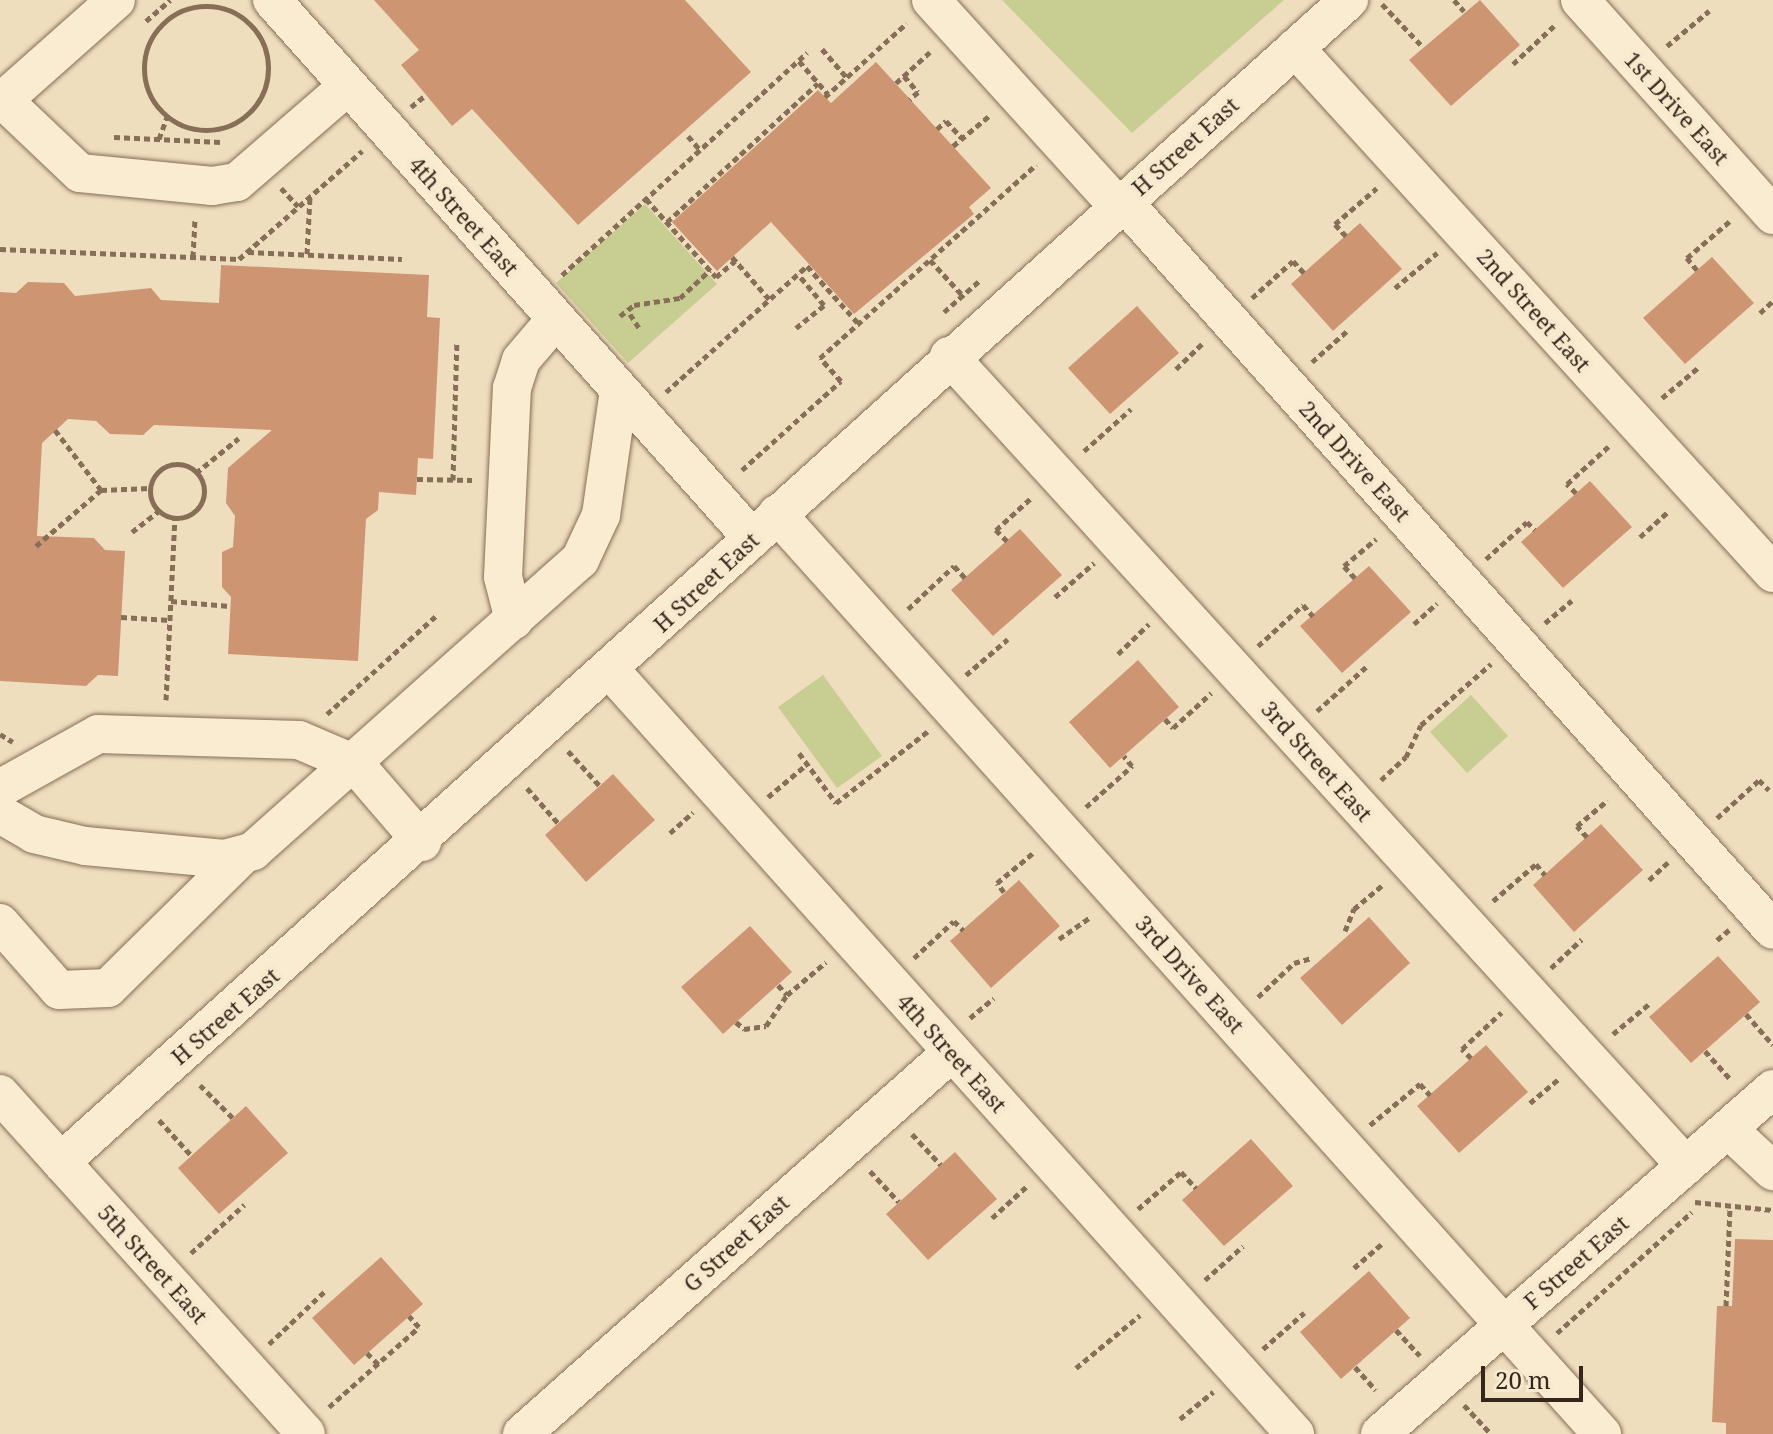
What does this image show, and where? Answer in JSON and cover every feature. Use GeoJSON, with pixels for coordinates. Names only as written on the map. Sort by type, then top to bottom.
{"type":"FeatureCollection","features":[{"type":"Feature","properties":{"kind":"street"},"geometry":{"type":"LineString","coordinates":[[116,0],[2,101],[80,173],[212,186],[237,182],[348,86]]}},
{"type":"Feature","properties":{"kind":"street","name":"4th Street East"},"geometry":{"type":"LineString","coordinates":[[272,0],[657,432]]}},
{"type":"Feature","properties":{"kind":"street","name":"H Street East"},"geometry":{"type":"LineString","coordinates":[[61,1162],[507,766],[949,356],[1349,0]]}},
{"type":"Feature","properties":{"kind":"street","name":"1st Drive East"},"geometry":{"type":"LineString","coordinates":[[1581,1],[1765,206]]}},
{"type":"Feature","properties":{"kind":"street","name":"2nd Drive East"},"geometry":{"type":"LineString","coordinates":[[921,9],[1118,206],[1129,208],[1773,930]]}},
{"type":"Feature","properties":{"kind":"street","name":"2nd Street East"},"geometry":{"type":"LineString","coordinates":[[1295,48],[1773,573]]}},
{"type":"Feature","properties":{"kind":"street"},"geometry":{"type":"LineString","coordinates":[[514,620],[503,577],[512,388],[521,360],[547,309]]}},
{"type":"Feature","properties":{"kind":"street","name":"3rd Street East"},"geometry":{"type":"LineString","coordinates":[[949,356],[1586,1056],[1680,1172]]}},
{"type":"Feature","properties":{"kind":"street"},"geometry":{"type":"LineString","coordinates":[[0,923],[59,990],[108,988],[241,857],[355,764],[514,620],[595,538],[619,390]]}},
{"type":"Feature","properties":{"kind":"street","name":"3rd Drive East"},"geometry":{"type":"LineString","coordinates":[[657,432],[882,632],[1602,1434]]}},
{"type":"Feature","properties":{"kind":"street","name":"4th Street East"},"geometry":{"type":"LineString","coordinates":[[611,671],[1295,1434]]}},
{"type":"Feature","properties":{"kind":"street"},"geometry":{"type":"LineString","coordinates":[[241,857],[85,846],[34,834],[1,800],[98,734],[299,740],[355,764],[422,842]]}},
{"type":"Feature","properties":{"kind":"street","name":"G Street East"},"geometry":{"type":"LineString","coordinates":[[522,1434],[951,1053]]}},
{"type":"Feature","properties":{"kind":"street","name":"F Street East"},"geometry":{"type":"LineString","coordinates":[[1380,1434],[1773,1089]]}},
{"type":"Feature","properties":{"kind":"street","name":"5th Street East"},"geometry":{"type":"LineString","coordinates":[[0,1094],[304,1432]]}},
{"type":"Feature","properties":{"kind":"street"},"geometry":{"type":"LineString","coordinates":[[1728,1129],[1773,1171]]}},
{"type":"Feature","properties":{"kind":"path"},"geometry":{"type":"LineString","coordinates":[[1378,0],[1423,47]]}},
{"type":"Feature","properties":{"kind":"path"},"geometry":{"type":"LineString","coordinates":[[1454,0],[1464,11]]}},
{"type":"Feature","properties":{"kind":"path"},"geometry":{"type":"LineString","coordinates":[[1513,64],[1581,1]]}},
{"type":"Feature","properties":{"kind":"path"},"geometry":{"type":"LineString","coordinates":[[190,8],[228,9],[259,33],[269,70],[256,107],[224,128],[204,131],[167,117],[145,85],[143,66],[157,29],[190,8]]}},
{"type":"Feature","properties":{"kind":"path"},"geometry":{"type":"LineString","coordinates":[[799,61],[827,96],[921,9]]}},
{"type":"Feature","properties":{"kind":"path"},"geometry":{"type":"LineString","coordinates":[[1641,68],[1709,11]]}},
{"type":"Feature","properties":{"kind":"path"},"geometry":{"type":"LineString","coordinates":[[148,19],[157,29]]}},
{"type":"Feature","properties":{"kind":"path"},"geometry":{"type":"LineString","coordinates":[[896,83],[936,46]]}},
{"type":"Feature","properties":{"kind":"path"},"geometry":{"type":"LineString","coordinates":[[822,49],[847,78]]}},
{"type":"Feature","properties":{"kind":"path"},"geometry":{"type":"LineString","coordinates":[[547,309],[646,199],[807,53]]}},
{"type":"Feature","properties":{"kind":"path"},"geometry":{"type":"LineString","coordinates":[[904,76],[918,92],[910,99]]}},
{"type":"Feature","properties":{"kind":"path"},"geometry":{"type":"LineString","coordinates":[[667,222],[818,83]]}},
{"type":"Feature","properties":{"kind":"path"},"geometry":{"type":"LineString","coordinates":[[0,249],[239,262],[426,95]]}},
{"type":"Feature","properties":{"kind":"path"},"geometry":{"type":"LineString","coordinates":[[953,146],[995,111]]}},
{"type":"Feature","properties":{"kind":"path"},"geometry":{"type":"LineString","coordinates":[[159,139],[167,117]]}},
{"type":"Feature","properties":{"kind":"path"},"geometry":{"type":"LineString","coordinates":[[937,129],[946,121],[962,138]]}},
{"type":"Feature","properties":{"kind":"path"},"geometry":{"type":"LineString","coordinates":[[688,136],[700,150]]}},
{"type":"Feature","properties":{"kind":"path"},"geometry":{"type":"LineString","coordinates":[[106,137],[221,142]]}},
{"type":"Feature","properties":{"kind":"path"},"geometry":{"type":"LineString","coordinates":[[742,470],[841,381],[820,358],[1039,161]]}},
{"type":"Feature","properties":{"kind":"path"},"geometry":{"type":"LineString","coordinates":[[1346,236],[1335,224],[1402,166]]}},
{"type":"Feature","properties":{"kind":"path"},"geometry":{"type":"LineString","coordinates":[[307,254],[310,197]]}},
{"type":"Feature","properties":{"kind":"path"},"geometry":{"type":"LineString","coordinates":[[646,199],[716,277],[733,259],[769,299]]}},
{"type":"Feature","properties":{"kind":"path"},"geometry":{"type":"LineString","coordinates":[[1697,270],[1687,258],[1765,206]]}},
{"type":"Feature","properties":{"kind":"path"},"geometry":{"type":"LineString","coordinates":[[1395,288],[1462,232]]}},
{"type":"Feature","properties":{"kind":"path"},"geometry":{"type":"LineString","coordinates":[[247,252],[402,259]]}},
{"type":"Feature","properties":{"kind":"path"},"geometry":{"type":"LineString","coordinates":[[1228,320],[1293,261],[1304,273]]}},
{"type":"Feature","properties":{"kind":"path"},"geometry":{"type":"LineString","coordinates":[[663,395],[807,266],[858,323]]}},
{"type":"Feature","properties":{"kind":"path"},"geometry":{"type":"LineString","coordinates":[[630,314],[634,305],[680,298],[710,270]]}},
{"type":"Feature","properties":{"kind":"path"},"geometry":{"type":"LineString","coordinates":[[796,328],[824,305],[798,274]]}},
{"type":"Feature","properties":{"kind":"path"},"geometry":{"type":"LineString","coordinates":[[1760,313],[1773,301]]}},
{"type":"Feature","properties":{"kind":"path"},"geometry":{"type":"LineString","coordinates":[[620,316],[630,314]]}},
{"type":"Feature","properties":{"kind":"path"},"geometry":{"type":"LineString","coordinates":[[630,314],[639,328]]}},
{"type":"Feature","properties":{"kind":"path"},"geometry":{"type":"LineString","coordinates":[[1286,385],[1347,331]]}},
{"type":"Feature","properties":{"kind":"path"},"geometry":{"type":"LineString","coordinates":[[453,480],[457,341]]}},
{"type":"Feature","properties":{"kind":"path"},"geometry":{"type":"LineString","coordinates":[[1576,493],[1567,484],[1699,367]]}},
{"type":"Feature","properties":{"kind":"path"},"geometry":{"type":"LineString","coordinates":[[1007,541],[996,530],[1131,409]]}},
{"type":"Feature","properties":{"kind":"path"},"geometry":{"type":"LineString","coordinates":[[55,430],[101,490]]}},
{"type":"Feature","properties":{"kind":"path"},"geometry":{"type":"LineString","coordinates":[[196,473],[239,438]]}},
{"type":"Feature","properties":{"kind":"path"},"geometry":{"type":"LineString","coordinates":[[36,546],[101,490],[150,488],[171,465],[196,473]]}},
{"type":"Feature","properties":{"kind":"path"},"geometry":{"type":"LineString","coordinates":[[175,518],[202,498],[196,473]]}},
{"type":"Feature","properties":{"kind":"path"},"geometry":{"type":"LineString","coordinates":[[417,479],[508,481]]}},
{"type":"Feature","properties":{"kind":"path"},"geometry":{"type":"LineString","coordinates":[[150,488],[159,511],[175,518]]}},
{"type":"Feature","properties":{"kind":"path"},"geometry":{"type":"LineString","coordinates":[[132,532],[159,511]]}},
{"type":"Feature","properties":{"kind":"path"},"geometry":{"type":"LineString","coordinates":[[1355,578],[1344,566],[1403,516]]}},
{"type":"Feature","properties":{"kind":"path"},"geometry":{"type":"LineString","coordinates":[[166,711],[175,518]]}},
{"type":"Feature","properties":{"kind":"path"},"geometry":{"type":"LineString","coordinates":[[1461,581],[1527,522],[1535,530]]}},
{"type":"Feature","properties":{"kind":"path"},"geometry":{"type":"LineString","coordinates":[[1055,597],[1118,542]]}},
{"type":"Feature","properties":{"kind":"path"},"geometry":{"type":"LineString","coordinates":[[882,632],[954,566],[965,578]]}},
{"type":"Feature","properties":{"kind":"path"},"geometry":{"type":"LineString","coordinates":[[171,601],[230,606]]}},
{"type":"Feature","properties":{"kind":"path"},"geometry":{"type":"LineString","coordinates":[[1165,719],[1173,728],[1303,605],[1313,616]]}},
{"type":"Feature","properties":{"kind":"path"},"geometry":{"type":"LineString","coordinates":[[121,617],[170,620]]}},
{"type":"Feature","properties":{"kind":"path"},"geometry":{"type":"LineString","coordinates":[[799,753],[836,803],[948,704],[1008,639]]}},
{"type":"Feature","properties":{"kind":"path"},"geometry":{"type":"LineString","coordinates":[[1356,803],[1406,757],[1421,725],[1516,642]]}},
{"type":"Feature","properties":{"kind":"path"},"geometry":{"type":"LineString","coordinates":[[1292,733],[1366,667]]}},
{"type":"Feature","properties":{"kind":"path"},"geometry":{"type":"LineString","coordinates":[[548,729],[600,786]]}},
{"type":"Feature","properties":{"kind":"path"},"geometry":{"type":"LineString","coordinates":[[1004,892],[997,883],[1132,766],[1124,756]]}},
{"type":"Feature","properties":{"kind":"path"},"geometry":{"type":"LineString","coordinates":[[743,819],[807,764]]}},
{"type":"Feature","properties":{"kind":"path"},"geometry":{"type":"LineString","coordinates":[[507,766],[558,823]]}},
{"type":"Feature","properties":{"kind":"path"},"geometry":{"type":"LineString","coordinates":[[1587,837],[1577,826],[1636,776]]}},
{"type":"Feature","properties":{"kind":"path"},"geometry":{"type":"LineString","coordinates":[[1692,840],[1759,780],[1769,790]]}},
{"type":"Feature","properties":{"kind":"path"},"geometry":{"type":"LineString","coordinates":[[1345,931],[1354,909],[1409,862]]}},
{"type":"Feature","properties":{"kind":"path"},"geometry":{"type":"LineString","coordinates":[[1466,924],[1536,864],[1545,875]]}},
{"type":"Feature","properties":{"kind":"path"},"geometry":{"type":"LineString","coordinates":[[1059,939],[1089,916],[1099,927]]}},
{"type":"Feature","properties":{"kind":"path"},"geometry":{"type":"LineString","coordinates":[[888,982],[954,921],[963,930]]}},
{"type":"Feature","properties":{"kind":"path"},"geometry":{"type":"LineString","coordinates":[[736,1022],[744,1029],[766,1026],[787,995],[851,941]]}},
{"type":"Feature","properties":{"kind":"path"},"geometry":{"type":"LineString","coordinates":[[1232,1021],[1294,963],[1311,958]]}},
{"type":"Feature","properties":{"kind":"path"},"geometry":{"type":"LineString","coordinates":[[778,985],[787,995]]}},
{"type":"Feature","properties":{"kind":"path"},"geometry":{"type":"LineString","coordinates":[[1471,1058],[1462,1049],[1526,991]]}},
{"type":"Feature","properties":{"kind":"path"},"geometry":{"type":"LineString","coordinates":[[1586,1056],[1649,1004]]}},
{"type":"Feature","properties":{"kind":"path"},"geometry":{"type":"LineString","coordinates":[[1746,1014],[1773,1045]]}},
{"type":"Feature","properties":{"kind":"path"},"geometry":{"type":"LineString","coordinates":[[176,1060],[233,1118]]}},
{"type":"Feature","properties":{"kind":"path"},"geometry":{"type":"LineString","coordinates":[[1344,1146],[1420,1084],[1430,1095]]}},
{"type":"Feature","properties":{"kind":"path"},"geometry":{"type":"LineString","coordinates":[[136,1095],[191,1155]]}},
{"type":"Feature","properties":{"kind":"path"},"geometry":{"type":"LineString","coordinates":[[992,1218],[1051,1164]]}},
{"type":"Feature","properties":{"kind":"path"},"geometry":{"type":"LineString","coordinates":[[1112,1232],[1181,1172],[1196,1188]]}},
{"type":"Feature","properties":{"kind":"path"},"geometry":{"type":"LineString","coordinates":[[1680,1172],[1699,1206]]}},
{"type":"Feature","properties":{"kind":"path"},"geometry":{"type":"LineString","coordinates":[[1532,1355],[1710,1196]]}},
{"type":"Feature","properties":{"kind":"path"},"geometry":{"type":"LineString","coordinates":[[165,1277],[244,1205]]}},
{"type":"Feature","properties":{"kind":"path"},"geometry":{"type":"LineString","coordinates":[[1699,1206],[1773,1210]]}},
{"type":"Feature","properties":{"kind":"path"},"geometry":{"type":"LineString","coordinates":[[1726,1306],[1730,1208]]}},
{"type":"Feature","properties":{"kind":"path"},"geometry":{"type":"LineString","coordinates":[[1076,1368],[1243,1246]]}},
{"type":"Feature","properties":{"kind":"path"},"geometry":{"type":"LineString","coordinates":[[245,1366],[324,1292]]}},
{"type":"Feature","properties":{"kind":"path"},"geometry":{"type":"LineString","coordinates":[[1237,1371],[1304,1313]]}},
{"type":"Feature","properties":{"kind":"path"},"geometry":{"type":"LineString","coordinates":[[304,1432],[419,1327],[409,1316]]}},
{"type":"Feature","properties":{"kind":"path"},"geometry":{"type":"LineString","coordinates":[[367,1353],[378,1364]]}},
{"type":"Feature","properties":{"kind":"green space"},"geometry":{"type":"Polygon","coordinates":[[[1002,0],[1284,0],[1132,133],[1002,0]]]}},
{"type":"Feature","properties":{"kind":"green space"},"geometry":{"type":"Polygon","coordinates":[[[645,204],[717,284],[628,363],[556,283],[645,204]]]}},
{"type":"Feature","properties":{"kind":"green space"},"geometry":{"type":"Polygon","coordinates":[[[823,675],[882,756],[837,788],[778,707],[823,675]]]}},
{"type":"Feature","properties":{"kind":"green space"},"geometry":{"type":"Polygon","coordinates":[[[1471,695],[1508,736],[1467,773],[1430,732],[1471,695]]]}},
{"type":"Feature","properties":{"kind":"building"},"geometry":{"type":"Polygon","coordinates":[[[374,0],[685,0],[751,72],[578,225],[472,109],[452,126],[401,65],[419,50],[374,0]]]}},
{"type":"Feature","properties":{"kind":"building"},"geometry":{"type":"Polygon","coordinates":[[[1480,0],[1520,45],[1451,106],[1409,60],[1480,0]]]}},
{"type":"Feature","properties":{"kind":"building"},"geometry":{"type":"Polygon","coordinates":[[[876,62],[991,188],[969,207],[974,214],[854,314],[771,222],[717,271],[672,222],[818,90],[831,103],[876,62]]]}},
{"type":"Feature","properties":{"kind":"building"},"geometry":{"type":"Polygon","coordinates":[[[1360,223],[1402,269],[1333,331],[1291,284],[1360,223]]]}},
{"type":"Feature","properties":{"kind":"building"},"geometry":{"type":"Polygon","coordinates":[[[1712,257],[1754,303],[1685,364],[1643,318],[1712,257]]]}},
{"type":"Feature","properties":{"kind":"building"},"geometry":{"type":"Polygon","coordinates":[[[221,265],[429,275],[427,317],[440,318],[433,459],[418,458],[416,495],[379,492],[378,510],[366,519],[358,661],[228,654],[231,597],[222,587],[222,552],[233,547],[235,516],[226,503],[228,468],[272,430],[154,425],[143,435],[110,434],[96,421],[68,419],[42,443],[37,536],[94,538],[105,550],[125,551],[118,676],[98,675],[86,686],[0,681],[0,292],[16,293],[28,282],[64,283],[75,296],[151,288],[161,300],[219,303],[221,265]]]}},
{"type":"Feature","properties":{"kind":"building"},"geometry":{"type":"Polygon","coordinates":[[[1137,306],[1179,353],[1110,414],[1068,368],[1137,306]]]}},
{"type":"Feature","properties":{"kind":"building"},"geometry":{"type":"Polygon","coordinates":[[[1590,481],[1632,527],[1563,588],[1521,542],[1590,481]]]}},
{"type":"Feature","properties":{"kind":"building"},"geometry":{"type":"Polygon","coordinates":[[[1020,529],[1062,575],[993,636],[951,590],[1020,529]]]}},
{"type":"Feature","properties":{"kind":"building"},"geometry":{"type":"Polygon","coordinates":[[[1369,566],[1411,612],[1342,673],[1300,626],[1369,566]]]}},
{"type":"Feature","properties":{"kind":"building"},"geometry":{"type":"Polygon","coordinates":[[[1138,660],[1179,707],[1110,768],[1069,722],[1138,660]]]}},
{"type":"Feature","properties":{"kind":"building"},"geometry":{"type":"Polygon","coordinates":[[[613,774],[655,820],[586,882],[545,835],[613,774]]]}},
{"type":"Feature","properties":{"kind":"building"},"geometry":{"type":"Polygon","coordinates":[[[1601,824],[1643,870],[1574,932],[1533,885],[1601,824]]]}},
{"type":"Feature","properties":{"kind":"building"},"geometry":{"type":"Polygon","coordinates":[[[1019,880],[1060,926],[991,988],[950,941],[1019,880]]]}},
{"type":"Feature","properties":{"kind":"building"},"geometry":{"type":"Polygon","coordinates":[[[1369,917],[1410,963],[1342,1025],[1300,978],[1369,917]]]}},
{"type":"Feature","properties":{"kind":"building"},"geometry":{"type":"Polygon","coordinates":[[[750,926],[792,972],[723,1034],[681,987],[750,926]]]}},
{"type":"Feature","properties":{"kind":"building"},"geometry":{"type":"Polygon","coordinates":[[[1718,956],[1760,1002],[1691,1063],[1649,1017],[1718,956]]]}},
{"type":"Feature","properties":{"kind":"building"},"geometry":{"type":"Polygon","coordinates":[[[1486,1045],[1528,1092],[1459,1153],[1417,1106],[1486,1045]]]}},
{"type":"Feature","properties":{"kind":"building"},"geometry":{"type":"Polygon","coordinates":[[[246,1106],[288,1153],[219,1214],[178,1168],[246,1106]]]}},
{"type":"Feature","properties":{"kind":"building"},"geometry":{"type":"Polygon","coordinates":[[[1251,1139],[1293,1186],[1224,1246],[1182,1200],[1251,1139]]]}},
{"type":"Feature","properties":{"kind":"building"},"geometry":{"type":"Polygon","coordinates":[[[955,1152],[997,1199],[928,1260],[886,1214],[955,1152]]]}},
{"type":"Feature","properties":{"kind":"building"},"geometry":{"type":"Polygon","coordinates":[[[1735,1239],[1773,1240],[1773,1434],[1726,1434],[1726,1423],[1712,1422],[1717,1306],[1732,1306],[1735,1239]]]}},
{"type":"Feature","properties":{"kind":"building"},"geometry":{"type":"Polygon","coordinates":[[[381,1257],[423,1304],[354,1365],[312,1318],[381,1257]]]}},
{"type":"Feature","properties":{"kind":"building"},"geometry":{"type":"Polygon","coordinates":[[[1369,1271],[1410,1318],[1341,1379],[1300,1332],[1369,1271]]]}}]}
